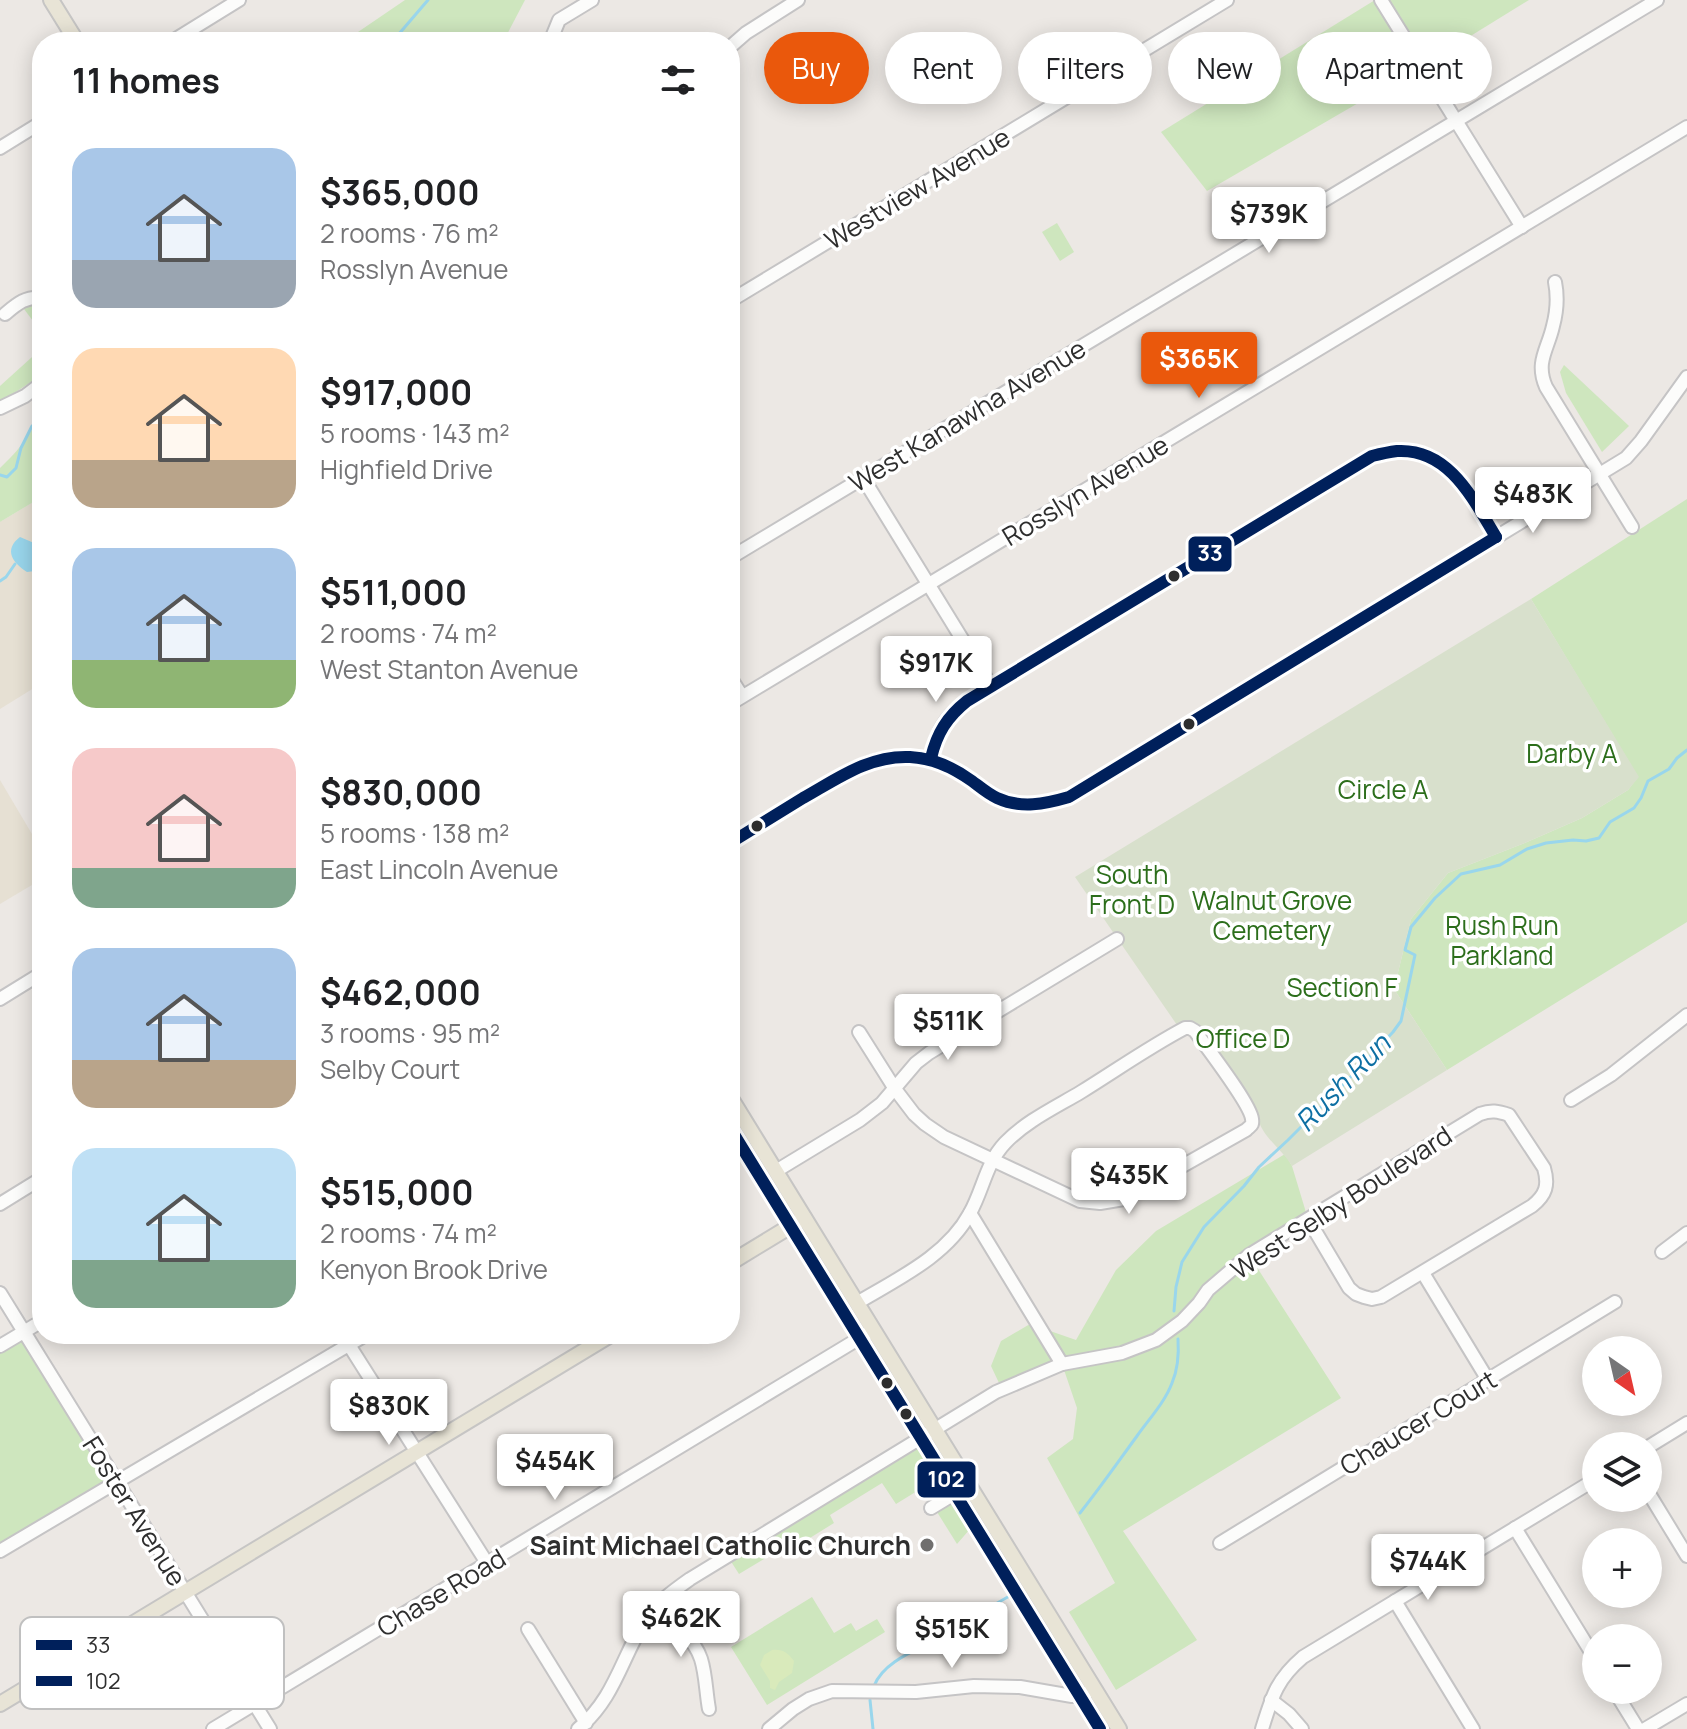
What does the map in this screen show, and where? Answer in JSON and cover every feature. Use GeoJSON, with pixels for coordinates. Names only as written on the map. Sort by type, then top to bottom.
{"type":"FeatureCollection","features":[{"type":"Feature","properties":{"kind":"main road"},"geometry":{"type":"LineString","coordinates":[[51,0],[71,32]]}},
{"type":"Feature","properties":{"kind":"main road"},"geometry":{"type":"LineString","coordinates":[[740,1117],[1119,1729]]}},
{"type":"Feature","properties":{"kind":"main road"},"geometry":{"type":"LineString","coordinates":[[740,1257],[804,1218]]}},
{"type":"Feature","properties":{"kind":"main road"},"geometry":{"type":"LineString","coordinates":[[144,1617],[596,1344]]}},
{"type":"Feature","properties":{"kind":"main road"},"geometry":{"type":"LineString","coordinates":[[0,1704],[20,1692]]}},
{"type":"Feature","properties":{"kind":"street"},"geometry":{"type":"LineString","coordinates":[[187,32],[239,0]]}},
{"type":"Feature","properties":{"kind":"street"},"geometry":{"type":"LineString","coordinates":[[554,32],[559,20],[592,0]]}},
{"type":"Feature","properties":{"kind":"street"},"geometry":{"type":"LineString","coordinates":[[740,38],[798,0]]}},
{"type":"Feature","properties":{"kind":"street","name":"Westview Avenue"},"geometry":{"type":"LineString","coordinates":[[740,295],[1227,0]]}},
{"type":"Feature","properties":{"kind":"street"},"geometry":{"type":"LineString","coordinates":[[1381,0],[1522,227]]}},
{"type":"Feature","properties":{"kind":"street","name":"West Kanawha Avenue"},"geometry":{"type":"LineString","coordinates":[[740,552],[1657,0]]}},
{"type":"Feature","properties":{"kind":"street","name":"Rosslyn Avenue"},"geometry":{"type":"LineString","coordinates":[[742,696],[1687,127]]}},
{"type":"Feature","properties":{"kind":"street"},"geometry":{"type":"LineString","coordinates":[[0,148],[32,128]]}},
{"type":"Feature","properties":{"kind":"street"},"geometry":{"type":"LineString","coordinates":[[1555,282],[1557,303],[1541,376],[1632,527]]}},
{"type":"Feature","properties":{"kind":"street"},"geometry":{"type":"LineString","coordinates":[[5,314],[19,301],[32,298]]}},
{"type":"Feature","properties":{"kind":"street"},"geometry":{"type":"LineString","coordinates":[[740,837],[852,769],[875,760],[898,757],[931,758],[953,768],[992,796],[1006,802],[1035,805],[1069,797],[1631,453],[1687,377]]}},
{"type":"Feature","properties":{"kind":"street"},"geometry":{"type":"LineString","coordinates":[[0,408],[32,391]]}},
{"type":"Feature","properties":{"kind":"street"},"geometry":{"type":"LineString","coordinates":[[931,758],[939,729],[956,709],[1372,456],[1402,450],[1436,458],[1458,477],[1496,537]]}},
{"type":"Feature","properties":{"kind":"street"},"geometry":{"type":"LineString","coordinates":[[863,478],[991,686]]}},
{"type":"Feature","properties":{"kind":"street"},"geometry":{"type":"LineString","coordinates":[[776,1171],[860,1120],[882,1103],[916,1063],[929,1053],[1117,939]]}},
{"type":"Feature","properties":{"kind":"street"},"geometry":{"type":"LineString","coordinates":[[0,999],[32,979]]}},
{"type":"Feature","properties":{"kind":"street"},"geometry":{"type":"LineString","coordinates":[[1571,1100],[1611,1075],[1687,1015]]}},
{"type":"Feature","properties":{"kind":"street"},"geometry":{"type":"LineString","coordinates":[[857,1303],[934,1254],[959,1229],[970,1213],[993,1161],[998,1151],[1022,1129],[1185,1028],[1195,1031],[1247,1106],[1253,1120],[1251,1125],[1135,1193],[1113,1202],[1080,1201],[993,1161],[944,1137],[925,1124],[904,1103],[859,1032]]}},
{"type":"Feature","properties":{"kind":"street","name":"West Selby Boulevard"},"geometry":{"type":"LineString","coordinates":[[582,1726],[609,1695],[645,1622],[656,1607],[690,1579],[1001,1390],[1062,1364],[1122,1353],[1156,1340],[1182,1321],[1208,1290],[1249,1255],[1480,1114],[1499,1111],[1509,1115],[1544,1168],[1546,1187],[1541,1198],[1423,1273]]}},
{"type":"Feature","properties":{"kind":"street"},"geometry":{"type":"LineString","coordinates":[[0,1204],[32,1184]]}},
{"type":"Feature","properties":{"kind":"street"},"geometry":{"type":"LineString","coordinates":[[970,1213],[1062,1364]]}},
{"type":"Feature","properties":{"kind":"street"},"geometry":{"type":"LineString","coordinates":[[1308,1219],[1349,1288],[1356,1294],[1372,1299],[1381,1297],[1423,1273],[1488,1380]]}},
{"type":"Feature","properties":{"kind":"street"},"geometry":{"type":"LineString","coordinates":[[1662,1252],[1687,1233]]}},
{"type":"Feature","properties":{"kind":"street","name":"Foster Avenue"},"geometry":{"type":"LineString","coordinates":[[0,1293],[201,1617]]}},
{"type":"Feature","properties":{"kind":"street","name":"Chaucer Court"},"geometry":{"type":"LineString","coordinates":[[1220,1543],[1615,1302]]}},
{"type":"Feature","properties":{"kind":"street"},"geometry":{"type":"LineString","coordinates":[[0,1346],[32,1327]]}},
{"type":"Feature","properties":{"kind":"street","name":"Chase Road"},"geometry":{"type":"LineString","coordinates":[[284,1686],[873,1330]]}},
{"type":"Feature","properties":{"kind":"street"},"geometry":{"type":"LineString","coordinates":[[0,1551],[349,1345],[487,1563]]}},
{"type":"Feature","properties":{"kind":"street"},"geometry":{"type":"LineString","coordinates":[[1662,1438],[1687,1423]]}},
{"type":"Feature","properties":{"kind":"street"},"geometry":{"type":"LineString","coordinates":[[1262,1729],[1278,1684],[1303,1657],[1582,1487]]}},
{"type":"Feature","properties":{"kind":"street"},"geometry":{"type":"LineString","coordinates":[[931,1508],[959,1491]]}},
{"type":"Feature","properties":{"kind":"street"},"geometry":{"type":"LineString","coordinates":[[1660,1512],[1687,1556]]}},
{"type":"Feature","properties":{"kind":"street"},"geometry":{"type":"LineString","coordinates":[[1515,1528],[1582,1637]]}},
{"type":"Feature","properties":{"kind":"street"},"geometry":{"type":"LineString","coordinates":[[1395,1601],[1473,1729]]}},
{"type":"Feature","properties":{"kind":"street"},"geometry":{"type":"LineString","coordinates":[[656,1607],[689,1638],[698,1651],[709,1709]]}},
{"type":"Feature","properties":{"kind":"street"},"geometry":{"type":"LineString","coordinates":[[528,1629],[582,1726]]}},
{"type":"Feature","properties":{"kind":"street"},"geometry":{"type":"LineString","coordinates":[[769,1729],[809,1699],[832,1691],[916,1692],[974,1686],[1020,1687],[1072,1696],[1094,1689]]}},
{"type":"Feature","properties":{"kind":"street"},"geometry":{"type":"LineString","coordinates":[[1271,1700],[1302,1729]]}},
{"type":"Feature","properties":{"kind":"street"},"geometry":{"type":"LineString","coordinates":[[1623,1704],[1638,1729]]}},
{"type":"Feature","properties":{"kind":"street"},"geometry":{"type":"LineString","coordinates":[[1645,1729],[1687,1704]]}},
{"type":"Feature","properties":{"kind":"street","name":"Chase Road"},"geometry":{"type":"LineString","coordinates":[[213,1729],[247,1709]]}},
{"type":"Feature","properties":{"kind":"street","name":"Foster Avenue"},"geometry":{"type":"LineString","coordinates":[[258,1709],[270,1729]]}},
{"type":"Feature","properties":{"kind":"shaded area"},"geometry":{"type":"Polygon","coordinates":[[[32,503],[32,689],[0,709],[0,522],[32,503]]]}},
{"type":"Feature","properties":{"kind":"shaded area"},"geometry":{"type":"Polygon","coordinates":[[[0,780],[32,834],[32,885],[0,904],[0,780]]]}},
{"type":"Feature","properties":{"kind":"green space"},"geometry":{"type":"Polygon","coordinates":[[[405,0],[525,0],[508,32],[358,32],[405,0]]]}},
{"type":"Feature","properties":{"kind":"green space"},"geometry":{"type":"Polygon","coordinates":[[[1375,0],[1529,0],[1477,32],[1323,32],[1375,0]]]}},
{"type":"Feature","properties":{"kind":"green space"},"geometry":{"type":"Polygon","coordinates":[[[1297,48],[1297,104],[1357,104],[1207,191],[1161,132],[1206,104],[1281,104],[1281,58],[1297,48]]]}},
{"type":"Feature","properties":{"kind":"green space"},"geometry":{"type":"Polygon","coordinates":[[[1057,223],[1074,252],[1060,261],[1042,232],[1057,223]]]}},
{"type":"Feature","properties":{"kind":"green space"},"geometry":{"type":"Polygon","coordinates":[[[32,304],[32,320],[24,309],[32,304]]]}},
{"type":"Feature","properties":{"kind":"green space"},"geometry":{"type":"Polygon","coordinates":[[[32,357],[32,381],[0,402],[0,386],[32,357]]]}},
{"type":"Feature","properties":{"kind":"green space"},"geometry":{"type":"Polygon","coordinates":[[[1564,365],[1629,426],[1602,452],[1566,393],[1560,372],[1564,365]]]}},
{"type":"Feature","properties":{"kind":"green space"},"geometry":{"type":"Polygon","coordinates":[[[32,430],[32,503],[0,522],[0,468],[32,430]]]}},
{"type":"Feature","properties":{"kind":"green space","name":"Rush Run Parkland"},"geometry":{"type":"Polygon","coordinates":[[[1687,499],[1687,922],[1447,1070],[1394,989],[1411,919],[1448,873],[1582,818],[1628,790],[1638,777],[1531,599],[1687,499]]]}},
{"type":"Feature","properties":{"kind":"green space","name":"Walnut Grove Cemetery"},"geometry":{"type":"Polygon","coordinates":[[[1531,599],[1639,777],[1628,790],[1582,818],[1448,873],[1411,919],[1394,989],[1447,1070],[1292,1166],[1267,1136],[1258,1117],[1190,1022],[1177,1025],[1075,877],[1531,599]]]}},
{"type":"Feature","properties":{"kind":"green space"},"geometry":{"type":"Polygon","coordinates":[[[1285,1154],[1292,1166],[1308,1219],[1249,1255],[1341,1398],[1123,1531],[1197,1640],[1116,1690],[1069,1612],[1115,1583],[1047,1458],[1073,1439],[1077,1408],[1062,1364],[1064,1359],[999,1383],[991,1366],[1001,1341],[1030,1324],[1076,1340],[1116,1270],[1156,1231],[1285,1154]]]}},
{"type":"Feature","properties":{"kind":"green space"},"geometry":{"type":"Polygon","coordinates":[[[17,1342],[25,1345],[106,1479],[0,1545],[0,1352],[17,1342]]]}},
{"type":"Feature","properties":{"kind":"green space"},"geometry":{"type":"Polygon","coordinates":[[[916,1446],[922,1454],[932,1448],[977,1521],[957,1544],[922,1488],[896,1504],[882,1483],[830,1515],[834,1523],[797,1546],[794,1541],[739,1574],[730,1560],[916,1446]]]}},
{"type":"Feature","properties":{"kind":"green space"},"geometry":{"type":"Polygon","coordinates":[[[812,1597],[834,1633],[851,1623],[856,1631],[877,1619],[885,1632],[767,1705],[731,1647],[812,1597]]]}},
{"type":"Feature","properties":{"kind":"green space"},"geometry":{"type":"Polygon","coordinates":[[[772,1650],[784,1652],[794,1661],[792,1673],[779,1682],[775,1690],[770,1688],[770,1681],[760,1665],[764,1655],[772,1650]]]}},
{"type":"Feature","properties":{"kind":"water"},"geometry":{"type":"Polygon","coordinates":[[[20,537],[32,542],[32,571],[27,572],[12,556],[15,542],[20,537]]]}},
{"type":"Feature","properties":{"kind":"waterway"},"geometry":{"type":"LineString","coordinates":[[401,32],[428,0]]}},
{"type":"Feature","properties":{"kind":"waterway"},"geometry":{"type":"LineString","coordinates":[[0,475],[7,477],[16,468],[21,448],[32,426]]}},
{"type":"Feature","properties":{"kind":"waterway"},"geometry":{"type":"LineString","coordinates":[[0,581],[15,564]]}},
{"type":"Feature","properties":{"kind":"waterway","name":"Rush Run"},"geometry":{"type":"LineString","coordinates":[[1174,1311],[1182,1262],[1204,1227],[1401,1021],[1415,955],[1405,950],[1411,927],[1435,898],[1461,874],[1500,865],[1527,849],[1546,843],[1599,838],[1610,822],[1634,808],[1648,781],[1669,769],[1687,750]]}},
{"type":"Feature","properties":{"kind":"waterway","name":"Rush Run"},"geometry":{"type":"LineString","coordinates":[[1080,1513],[1165,1397],[1176,1372],[1178,1339]]}},
{"type":"Feature","properties":{"kind":"waterway","name":"Rush Run"},"geometry":{"type":"LineString","coordinates":[[874,1686],[894,1662],[1017,1592]]}},
{"type":"Feature","properties":{"kind":"waterway","name":"Rush Run"},"geometry":{"type":"LineString","coordinates":[[870,1700],[873,1729]]}},
{"type":"Feature","properties":{"kind":"transit line","name":"33"},"geometry":{"type":"LineString","coordinates":[[931,758],[944,726],[967,701],[1372,456],[1397,451],[1415,452],[1445,467],[1468,492],[1496,537]]}},
{"type":"Feature","properties":{"kind":"transit line","name":"33"},"geometry":{"type":"LineString","coordinates":[[740,837],[841,776],[867,764],[895,757],[927,759],[943,764],[1006,801],[1042,803],[1069,797],[1496,537]]}},
{"type":"Feature","properties":{"kind":"transit line","name":"102"},"geometry":{"type":"LineString","coordinates":[[740,1144],[1100,1729]]}},
{"type":"Feature","properties":{"kind":"place","name":"Saint Michael Catholic Church"},"geometry":{"type":"Point","coordinates":[927,1545]}},
{"type":"Feature","properties":{"kind":"park label","name":"Darby A"},"geometry":{"type":"Point","coordinates":[1572,753]}},
{"type":"Feature","properties":{"kind":"park label","name":"Circle A"},"geometry":{"type":"Point","coordinates":[1383,789]}},
{"type":"Feature","properties":{"kind":"park label","name":"South Front D"},"geometry":{"type":"Point","coordinates":[1132,889]}},
{"type":"Feature","properties":{"kind":"park label","name":"Section F"},"geometry":{"type":"Point","coordinates":[1342,987]}},
{"type":"Feature","properties":{"kind":"park label","name":"Office D"},"geometry":{"type":"Point","coordinates":[1243,1038]}}]}
